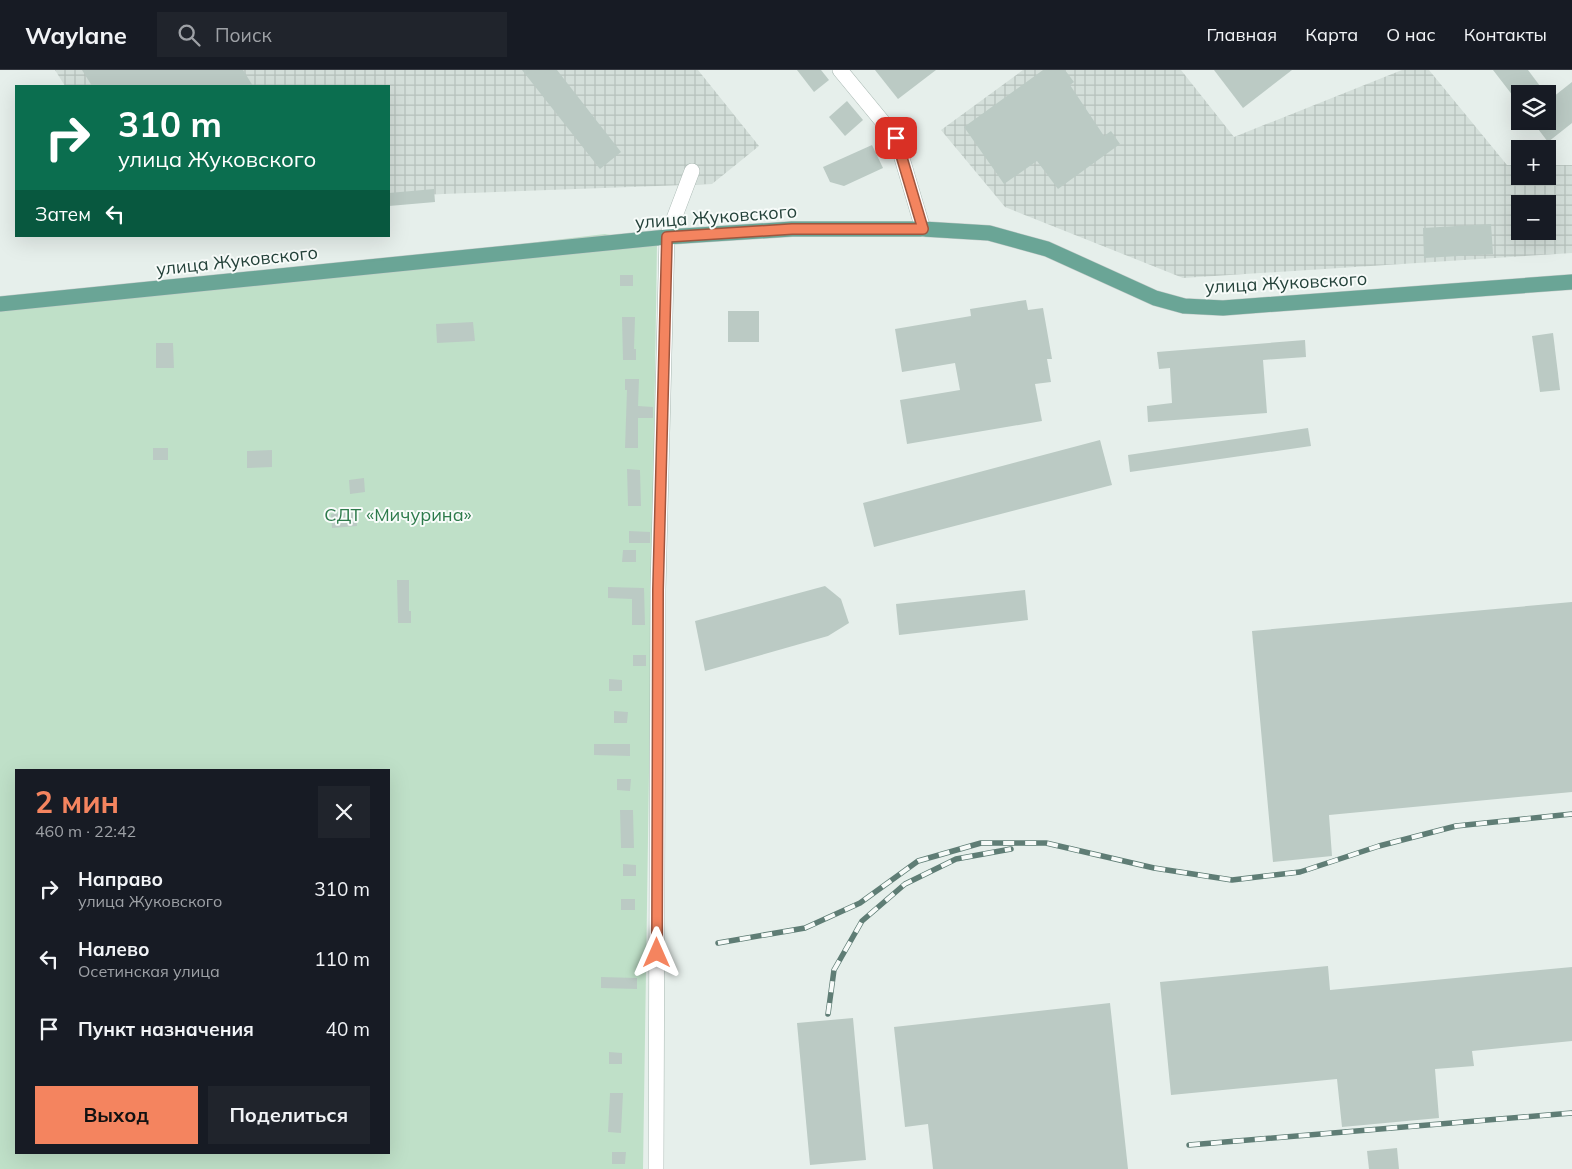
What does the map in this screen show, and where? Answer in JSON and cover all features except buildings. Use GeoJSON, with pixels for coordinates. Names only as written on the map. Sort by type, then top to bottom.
{"type":"FeatureCollection","features":[{"type":"Feature","properties":{"kind":"main road","name":"улица Жуковского"},"geometry":{"type":"LineString","coordinates":[[0,304],[667,237],[792,229],[923,229],[988,233],[1048,249],[1155,298],[1184,306],[1223,308],[1572,282]]}},
{"type":"Feature","properties":{"kind":"street"},"geometry":{"type":"LineString","coordinates":[[840,70],[896,138],[923,229]]}},
{"type":"Feature","properties":{"kind":"street"},"geometry":{"type":"LineString","coordinates":[[656,1169],[658,599],[667,237],[692,171]]}},
{"type":"Feature","properties":{"kind":"shaded area"},"geometry":{"type":"Polygon","coordinates":[[[55,70],[698,70],[759,146],[712,184],[390,196],[390,85],[64,85],[55,70]]]}},
{"type":"Feature","properties":{"kind":"shaded area"},"geometry":{"type":"Polygon","coordinates":[[[1023,70],[1181,70],[1234,137],[1402,70],[1429,70],[1507,165],[1511,165],[1511,185],[1556,185],[1556,165],[1572,165],[1572,253],[1183,278],[1005,207],[941,130],[1023,70]]]}},
{"type":"Feature","properties":{"kind":"green space","name":"СДТ «Мичурина»"},"geometry":{"type":"Polygon","coordinates":[[[605,234],[657,244],[643,1169],[0,1169],[0,305],[605,234]]]}},
{"type":"Feature","properties":{"kind":"railway"},"geometry":{"type":"LineString","coordinates":[[718,943],[805,928],[860,903],[918,861],[981,843],[1046,843],[1154,868],[1232,880],[1300,872],[1379,846],[1456,826],[1572,814]]}},
{"type":"Feature","properties":{"kind":"railway"},"geometry":{"type":"LineString","coordinates":[[828,1014],[834,970],[862,921],[905,884],[956,859],[1011,849]]}},
{"type":"Feature","properties":{"kind":"railway"},"geometry":{"type":"LineString","coordinates":[[1189,1145],[1572,1113]]}},
{"type":"Feature","properties":{"kind":"route"},"geometry":{"type":"LineString","coordinates":[[657,953],[658,590],[667,237],[792,229],[923,229],[896,138]]}}]}
